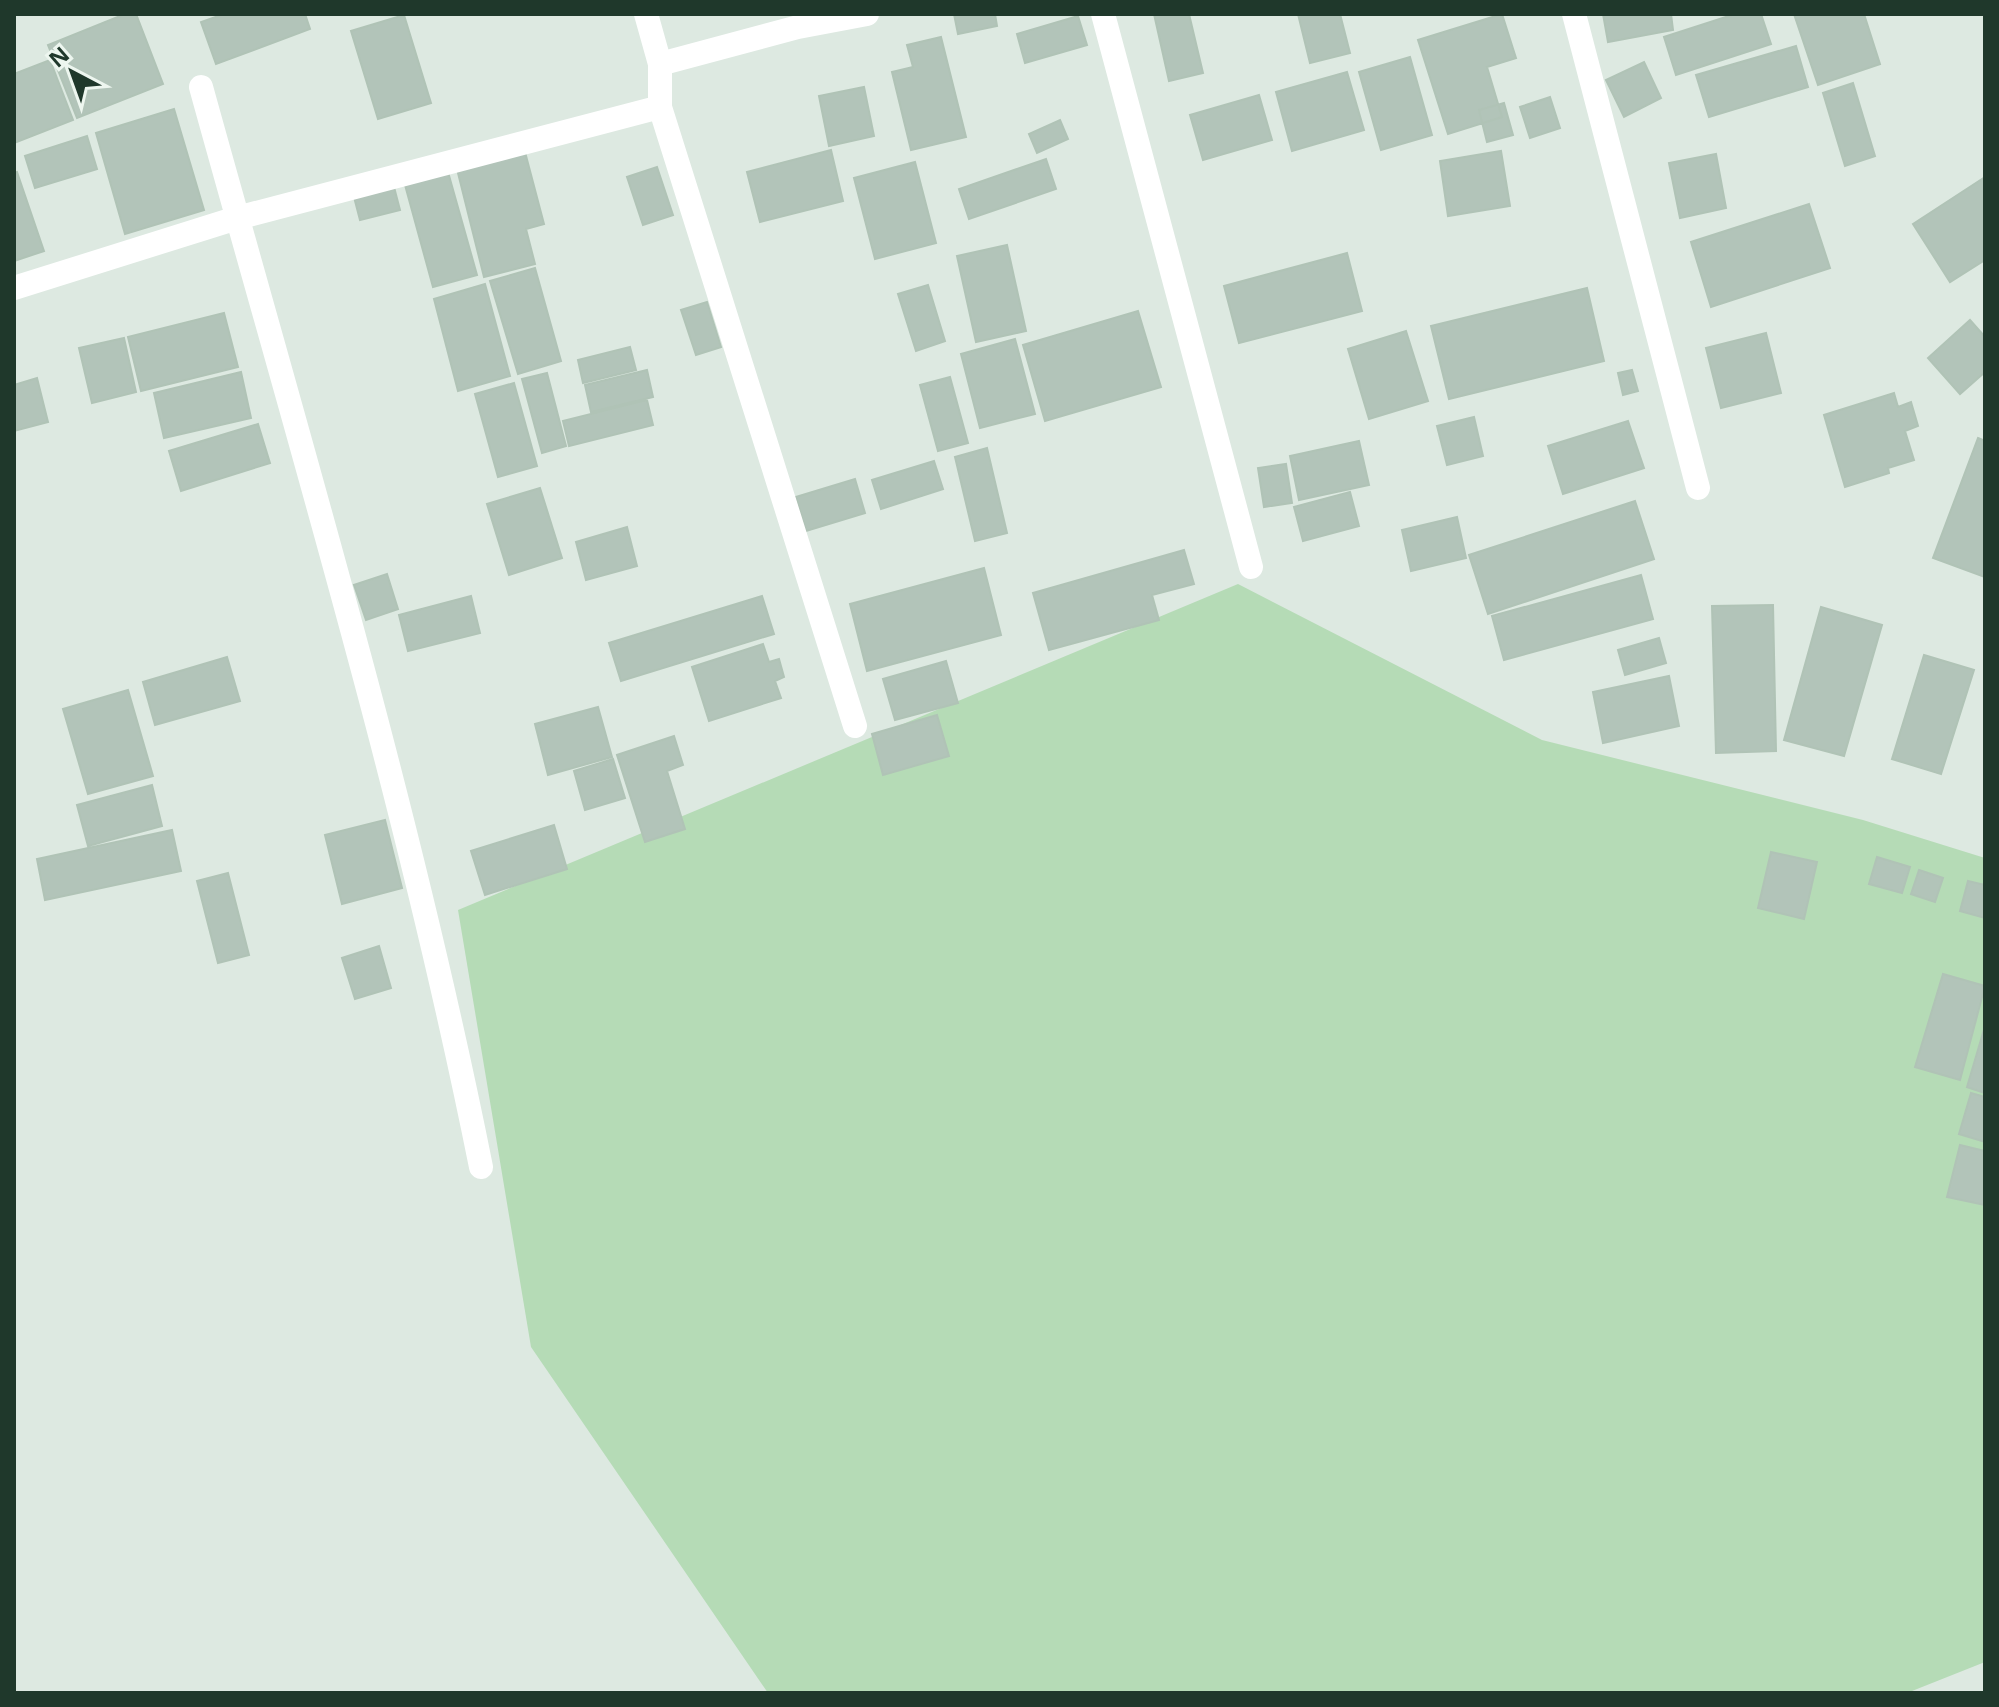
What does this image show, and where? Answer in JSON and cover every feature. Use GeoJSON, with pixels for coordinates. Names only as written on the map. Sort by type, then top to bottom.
{"type":"FeatureCollection","features":[{"type":"Feature","properties":{"kind":"street"},"geometry":{"type":"LineString","coordinates":[[646,14],[660,64],[660,107],[855,726]]}},
{"type":"Feature","properties":{"kind":"street"},"geometry":{"type":"LineString","coordinates":[[660,64],[798,27],[867,14]]}},
{"type":"Feature","properties":{"kind":"street"},"geometry":{"type":"LineString","coordinates":[[1103,14],[1251,567]]}},
{"type":"Feature","properties":{"kind":"street"},"geometry":{"type":"LineString","coordinates":[[1574,14],[1698,488]]}},
{"type":"Feature","properties":{"kind":"street"},"geometry":{"type":"LineString","coordinates":[[201,87],[356,644],[451,1019],[481,1167]]}},
{"type":"Feature","properties":{"kind":"street"},"geometry":{"type":"LineString","coordinates":[[14,288],[237,218],[660,107]]}},
{"type":"Feature","properties":{"kind":"green space"},"geometry":{"type":"Polygon","coordinates":[[[1238,584],[1542,740],[1863,820],[1985,858],[1985,1662],[1907,1693],[768,1693],[531,1347],[458,910],[1238,584]]]}},
{"type":"Feature","properties":{"kind":"building"},"geometry":{"type":"Polygon","coordinates":[[[125,14],[136,14],[163,84],[77,118],[48,45],[125,14]]]}},
{"type":"Feature","properties":{"kind":"building"},"geometry":{"type":"Polygon","coordinates":[[[224,14],[305,14],[310,29],[216,64],[201,22],[224,14]]]}},
{"type":"Feature","properties":{"kind":"building"},"geometry":{"type":"Polygon","coordinates":[[[954,14],[995,14],[997,26],[958,34],[954,14]]]}},
{"type":"Feature","properties":{"kind":"building"},"geometry":{"type":"Polygon","coordinates":[[[1154,14],[1189,14],[1203,73],[1169,81],[1154,14]]]}},
{"type":"Feature","properties":{"kind":"building"},"geometry":{"type":"Polygon","coordinates":[[[1298,14],[1340,14],[1350,53],[1310,63],[1298,14]]]}},
{"type":"Feature","properties":{"kind":"building"},"geometry":{"type":"Polygon","coordinates":[[[1502,14],[1516,58],[1487,67],[1502,117],[1448,134],[1418,40],[1502,14]]]}},
{"type":"Feature","properties":{"kind":"building"},"geometry":{"type":"Polygon","coordinates":[[[1603,14],[1671,14],[1673,30],[1608,42],[1603,14]]]}},
{"type":"Feature","properties":{"kind":"building"},"geometry":{"type":"Polygon","coordinates":[[[1735,14],[1761,14],[1771,44],[1676,75],[1664,37],[1735,14]]]}},
{"type":"Feature","properties":{"kind":"building"},"geometry":{"type":"Polygon","coordinates":[[[1794,14],[1864,14],[1880,64],[1818,85],[1794,14]]]}},
{"type":"Feature","properties":{"kind":"building"},"geometry":{"type":"Polygon","coordinates":[[[404,15],[431,103],[378,119],[351,31],[404,15]]]}},
{"type":"Feature","properties":{"kind":"building"},"geometry":{"type":"Polygon","coordinates":[[[1078,16],[1087,45],[1025,63],[1017,34],[1078,16]]]}},
{"type":"Feature","properties":{"kind":"building"},"geometry":{"type":"Polygon","coordinates":[[[941,37],[966,137],[911,150],[892,72],[913,67],[907,45],[941,37]]]}},
{"type":"Feature","properties":{"kind":"building"},"geometry":{"type":"Polygon","coordinates":[[[1796,46],[1808,87],[1709,117],[1696,75],[1796,46]]]}},
{"type":"Feature","properties":{"kind":"building"},"geometry":{"type":"Polygon","coordinates":[[[1410,57],[1432,135],[1381,150],[1359,72],[1410,57]]]}},
{"type":"Feature","properties":{"kind":"building"},"geometry":{"type":"Polygon","coordinates":[[[50,60],[73,120],[14,143],[14,74],[50,60]]]}},
{"type":"Feature","properties":{"kind":"building"},"geometry":{"type":"Polygon","coordinates":[[[1644,62],[1661,98],[1624,117],[1606,80],[1644,62]]]}},
{"type":"Feature","properties":{"kind":"building"},"geometry":{"type":"Polygon","coordinates":[[[1347,72],[1364,130],[1292,151],[1276,92],[1347,72]]]}},
{"type":"Feature","properties":{"kind":"building"},"geometry":{"type":"Polygon","coordinates":[[[1853,83],[1875,156],[1845,166],[1823,93],[1853,83]]]}},
{"type":"Feature","properties":{"kind":"building"},"geometry":{"type":"Polygon","coordinates":[[[864,87],[874,136],[829,146],[819,96],[864,87]]]}},
{"type":"Feature","properties":{"kind":"building"},"geometry":{"type":"Polygon","coordinates":[[[1259,95],[1272,140],[1203,160],[1190,115],[1259,95]]]}},
{"type":"Feature","properties":{"kind":"building"},"geometry":{"type":"Polygon","coordinates":[[[1550,97],[1560,128],[1530,138],[1520,107],[1550,97]]]}},
{"type":"Feature","properties":{"kind":"building"},"geometry":{"type":"Polygon","coordinates":[[[1504,103],[1513,135],[1487,142],[1479,110],[1504,103]]]}},
{"type":"Feature","properties":{"kind":"building"},"geometry":{"type":"Polygon","coordinates":[[[174,109],[204,210],[125,234],[96,133],[174,109]]]}},
{"type":"Feature","properties":{"kind":"building"},"geometry":{"type":"Polygon","coordinates":[[[1060,120],[1068,139],[1037,153],[1029,134],[1060,120]]]}},
{"type":"Feature","properties":{"kind":"building"},"geometry":{"type":"Polygon","coordinates":[[[87,136],[97,169],[35,188],[25,156],[87,136]]]}},
{"type":"Feature","properties":{"kind":"building"},"geometry":{"type":"Polygon","coordinates":[[[831,150],[843,201],[760,222],[747,172],[831,150]]]}},
{"type":"Feature","properties":{"kind":"building"},"geometry":{"type":"Polygon","coordinates":[[[1501,151],[1510,206],[1448,216],[1440,161],[1501,151]]]}},
{"type":"Feature","properties":{"kind":"building"},"geometry":{"type":"Polygon","coordinates":[[[525,152],[544,224],[526,229],[535,264],[484,277],[457,169],[525,152]]]}},
{"type":"Feature","properties":{"kind":"building"},"geometry":{"type":"Polygon","coordinates":[[[1716,154],[1726,208],[1680,218],[1669,163],[1716,154]]]}},
{"type":"Feature","properties":{"kind":"building"},"geometry":{"type":"Polygon","coordinates":[[[1046,159],[1056,189],[969,219],[959,189],[1046,159]]]}},
{"type":"Feature","properties":{"kind":"building"},"geometry":{"type":"Polygon","coordinates":[[[915,162],[936,243],[875,259],[854,178],[915,162]]]}},
{"type":"Feature","properties":{"kind":"building"},"geometry":{"type":"Polygon","coordinates":[[[657,167],[673,215],[643,225],[627,177],[657,167]]]}},
{"type":"Feature","properties":{"kind":"building"},"geometry":{"type":"Polygon","coordinates":[[[17,172],[44,251],[14,261],[14,173],[17,172]]]}},
{"type":"Feature","properties":{"kind":"building"},"geometry":{"type":"Polygon","coordinates":[[[448,172],[477,275],[433,287],[405,185],[448,172]]]}},
{"type":"Feature","properties":{"kind":"building"},"geometry":{"type":"Polygon","coordinates":[[[1985,177],[1985,260],[1950,282],[1913,224],[1985,177]]]}},
{"type":"Feature","properties":{"kind":"building"},"geometry":{"type":"Polygon","coordinates":[[[394,187],[400,210],[360,220],[354,197],[394,187]]]}},
{"type":"Feature","properties":{"kind":"building"},"geometry":{"type":"Polygon","coordinates":[[[1809,204],[1830,268],[1711,307],[1691,242],[1809,204]]]}},
{"type":"Feature","properties":{"kind":"building"},"geometry":{"type":"Polygon","coordinates":[[[1007,245],[1026,331],[976,342],[957,256],[1007,245]]]}},
{"type":"Feature","properties":{"kind":"building"},"geometry":{"type":"Polygon","coordinates":[[[1347,253],[1362,311],[1239,343],[1224,286],[1347,253]]]}},
{"type":"Feature","properties":{"kind":"building"},"geometry":{"type":"Polygon","coordinates":[[[535,268],[561,361],[518,374],[490,281],[535,268]]]}},
{"type":"Feature","properties":{"kind":"building"},"geometry":{"type":"Polygon","coordinates":[[[485,284],[510,376],[458,391],[434,299],[485,284]]]}},
{"type":"Feature","properties":{"kind":"building"},"geometry":{"type":"Polygon","coordinates":[[[928,285],[945,341],[916,351],[898,294],[928,285]]]}},
{"type":"Feature","properties":{"kind":"building"},"geometry":{"type":"Polygon","coordinates":[[[1587,288],[1604,361],[1449,399],[1431,326],[1587,288]]]}},
{"type":"Feature","properties":{"kind":"building"},"geometry":{"type":"Polygon","coordinates":[[[707,302],[721,347],[696,355],[681,310],[707,302]]]}},
{"type":"Feature","properties":{"kind":"building"},"geometry":{"type":"Polygon","coordinates":[[[1138,311],[1161,387],[1045,421],[1023,345],[1138,311]]]}},
{"type":"Feature","properties":{"kind":"building"},"geometry":{"type":"Polygon","coordinates":[[[224,313],[238,367],[141,391],[128,337],[224,313]]]}},
{"type":"Feature","properties":{"kind":"building"},"geometry":{"type":"Polygon","coordinates":[[[1970,320],[1985,337],[1985,372],[1960,394],[1928,358],[1970,320]]]}},
{"type":"Feature","properties":{"kind":"building"},"geometry":{"type":"Polygon","coordinates":[[[1406,331],[1428,401],[1369,419],[1348,349],[1406,331]]]}},
{"type":"Feature","properties":{"kind":"building"},"geometry":{"type":"Polygon","coordinates":[[[1766,333],[1781,393],[1721,408],[1706,348],[1766,333]]]}},
{"type":"Feature","properties":{"kind":"building"},"geometry":{"type":"Polygon","coordinates":[[[124,338],[136,392],[92,403],[79,348],[124,338]]]}},
{"type":"Feature","properties":{"kind":"building"},"geometry":{"type":"Polygon","coordinates":[[[1015,339],[1035,414],[980,428],[961,354],[1015,339]]]}},
{"type":"Feature","properties":{"kind":"building"},"geometry":{"type":"Polygon","coordinates":[[[630,347],[636,370],[583,383],[578,360],[630,347]]]}},
{"type":"Feature","properties":{"kind":"building"},"geometry":{"type":"Polygon","coordinates":[[[647,370],[653,397],[591,412],[585,385],[647,370]]]}},
{"type":"Feature","properties":{"kind":"building"},"geometry":{"type":"Polygon","coordinates":[[[1632,370],[1638,391],[1623,395],[1618,373],[1632,370]]]}},
{"type":"Feature","properties":{"kind":"building"},"geometry":{"type":"Polygon","coordinates":[[[241,372],[251,418],[164,438],[154,393],[241,372]]]}},
{"type":"Feature","properties":{"kind":"building"},"geometry":{"type":"Polygon","coordinates":[[[547,373],[566,446],[542,453],[522,379],[547,373]]]}},
{"type":"Feature","properties":{"kind":"building"},"geometry":{"type":"Polygon","coordinates":[[[950,377],[968,443],[938,451],[920,385],[950,377]]]}},
{"type":"Feature","properties":{"kind":"building"},"geometry":{"type":"Polygon","coordinates":[[[37,378],[48,422],[14,431],[14,385],[37,378]]]}},
{"type":"Feature","properties":{"kind":"building"},"geometry":{"type":"Polygon","coordinates":[[[514,383],[537,466],[498,477],[475,394],[514,383]]]}},
{"type":"Feature","properties":{"kind":"building"},"geometry":{"type":"Polygon","coordinates":[[[1894,393],[1898,407],[1911,402],[1918,426],[1905,431],[1914,460],[1888,468],[1889,473],[1845,487],[1824,415],[1894,393]]]}},
{"type":"Feature","properties":{"kind":"building"},"geometry":{"type":"Polygon","coordinates":[[[647,400],[653,425],[569,446],[563,421],[647,400]]]}},
{"type":"Feature","properties":{"kind":"building"},"geometry":{"type":"Polygon","coordinates":[[[1474,417],[1483,456],[1447,465],[1437,426],[1474,417]]]}},
{"type":"Feature","properties":{"kind":"building"},"geometry":{"type":"Polygon","coordinates":[[[1628,421],[1644,468],[1563,494],[1548,446],[1628,421]]]}},
{"type":"Feature","properties":{"kind":"building"},"geometry":{"type":"Polygon","coordinates":[[[258,424],[270,463],[181,491],[169,451],[258,424]]]}},
{"type":"Feature","properties":{"kind":"building"},"geometry":{"type":"Polygon","coordinates":[[[1978,438],[1985,441],[1985,577],[1933,558],[1978,438]]]}},
{"type":"Feature","properties":{"kind":"building"},"geometry":{"type":"Polygon","coordinates":[[[1359,441],[1369,485],[1299,500],[1290,456],[1359,441]]]}},
{"type":"Feature","properties":{"kind":"building"},"geometry":{"type":"Polygon","coordinates":[[[987,448],[1007,533],[975,541],[955,457],[987,448]]]}},
{"type":"Feature","properties":{"kind":"building"},"geometry":{"type":"Polygon","coordinates":[[[934,461],[943,489],[881,509],[872,480],[934,461]]]}},
{"type":"Feature","properties":{"kind":"building"},"geometry":{"type":"Polygon","coordinates":[[[1286,464],[1292,503],[1264,507],[1258,468],[1286,464]]]}},
{"type":"Feature","properties":{"kind":"building"},"geometry":{"type":"Polygon","coordinates":[[[855,479],[865,513],[806,531],[796,497],[855,479]]]}},
{"type":"Feature","properties":{"kind":"building"},"geometry":{"type":"Polygon","coordinates":[[[540,488],[562,558],[509,575],[487,504],[540,488]]]}},
{"type":"Feature","properties":{"kind":"building"},"geometry":{"type":"Polygon","coordinates":[[[1350,492],[1359,526],[1303,541],[1294,507],[1350,492]]]}},
{"type":"Feature","properties":{"kind":"building"},"geometry":{"type":"Polygon","coordinates":[[[1635,501],[1654,559],[1488,614],[1469,555],[1635,501]]]}},
{"type":"Feature","properties":{"kind":"building"},"geometry":{"type":"Polygon","coordinates":[[[1457,517],[1466,558],[1411,571],[1402,530],[1457,517]]]}},
{"type":"Feature","properties":{"kind":"building"},"geometry":{"type":"Polygon","coordinates":[[[627,527],[637,566],[586,580],[576,542],[627,527]]]}},
{"type":"Feature","properties":{"kind":"building"},"geometry":{"type":"Polygon","coordinates":[[[1184,550],[1194,584],[1152,595],[1159,620],[1049,650],[1033,593],[1184,550]]]}},
{"type":"Feature","properties":{"kind":"building"},"geometry":{"type":"Polygon","coordinates":[[[984,568],[1001,635],[867,671],[850,604],[984,568]]]}},
{"type":"Feature","properties":{"kind":"building"},"geometry":{"type":"Polygon","coordinates":[[[387,574],[398,609],[366,620],[354,585],[387,574]]]}},
{"type":"Feature","properties":{"kind":"building"},"geometry":{"type":"Polygon","coordinates":[[[1641,575],[1653,619],[1504,660],[1492,616],[1641,575]]]}},
{"type":"Feature","properties":{"kind":"building"},"geometry":{"type":"Polygon","coordinates":[[[471,596],[480,633],[408,651],[399,615],[471,596]]]}},
{"type":"Feature","properties":{"kind":"building"},"geometry":{"type":"Polygon","coordinates":[[[762,596],[774,634],[621,681],[609,643],[762,596]]]}},
{"type":"Feature","properties":{"kind":"building"},"geometry":{"type":"Polygon","coordinates":[[[1773,605],[1776,751],[1716,753],[1712,606],[1773,605]]]}},
{"type":"Feature","properties":{"kind":"building"},"geometry":{"type":"Polygon","coordinates":[[[1821,607],[1882,625],[1844,756],[1784,740],[1821,607]]]}},
{"type":"Feature","properties":{"kind":"building"},"geometry":{"type":"Polygon","coordinates":[[[1659,638],[1666,663],[1625,675],[1618,650],[1659,638]]]}},
{"type":"Feature","properties":{"kind":"building"},"geometry":{"type":"Polygon","coordinates":[[[763,644],[769,662],[779,659],[784,677],[775,681],[781,698],[709,721],[692,667],[763,644]]]}},
{"type":"Feature","properties":{"kind":"building"},"geometry":{"type":"Polygon","coordinates":[[[1924,655],[1974,670],[1941,774],[1892,759],[1924,655]]]}},
{"type":"Feature","properties":{"kind":"building"},"geometry":{"type":"Polygon","coordinates":[[[227,657],[240,701],[155,725],[143,682],[227,657]]]}},
{"type":"Feature","properties":{"kind":"building"},"geometry":{"type":"Polygon","coordinates":[[[946,661],[958,703],[895,720],[883,679],[946,661]]]}},
{"type":"Feature","properties":{"kind":"building"},"geometry":{"type":"Polygon","coordinates":[[[1669,676],[1679,726],[1603,743],[1593,692],[1669,676]]]}},
{"type":"Feature","properties":{"kind":"building"},"geometry":{"type":"Polygon","coordinates":[[[128,690],[153,776],[88,794],[63,709],[128,690]]]}},
{"type":"Feature","properties":{"kind":"building"},"geometry":{"type":"Polygon","coordinates":[[[598,707],[612,757],[548,775],[535,724],[598,707]]]}},
{"type":"Feature","properties":{"kind":"building"},"geometry":{"type":"Polygon","coordinates":[[[937,715],[949,756],[883,775],[872,734],[937,715]]]}},
{"type":"Feature","properties":{"kind":"building"},"geometry":{"type":"Polygon","coordinates":[[[674,736],[683,765],[667,771],[685,829],[645,842],[617,755],[674,736]]]}},
{"type":"Feature","properties":{"kind":"building"},"geometry":{"type":"Polygon","coordinates":[[[613,759],[625,798],[585,810],[574,771],[613,759]]]}},
{"type":"Feature","properties":{"kind":"building"},"geometry":{"type":"Polygon","coordinates":[[[152,785],[162,826],[88,846],[77,805],[152,785]]]}},
{"type":"Feature","properties":{"kind":"building"},"geometry":{"type":"Polygon","coordinates":[[[385,820],[402,888],[342,904],[325,835],[385,820]]]}},
{"type":"Feature","properties":{"kind":"building"},"geometry":{"type":"Polygon","coordinates":[[[554,825],[567,869],[485,895],[471,851],[554,825]]]}},
{"type":"Feature","properties":{"kind":"building"},"geometry":{"type":"Polygon","coordinates":[[[172,830],[181,871],[45,900],[37,859],[172,830]]]}},
{"type":"Feature","properties":{"kind":"building"},"geometry":{"type":"Polygon","coordinates":[[[1771,852],[1817,862],[1804,919],[1758,908],[1771,852]]]}},
{"type":"Feature","properties":{"kind":"building"},"geometry":{"type":"Polygon","coordinates":[[[1877,857],[1910,867],[1902,893],[1869,884],[1877,857]]]}},
{"type":"Feature","properties":{"kind":"building"},"geometry":{"type":"Polygon","coordinates":[[[1919,870],[1943,878],[1935,902],[1911,894],[1919,870]]]}},
{"type":"Feature","properties":{"kind":"building"},"geometry":{"type":"Polygon","coordinates":[[[228,873],[249,955],[218,963],[197,881],[228,873]]]}},
{"type":"Feature","properties":{"kind":"building"},"geometry":{"type":"Polygon","coordinates":[[[1968,881],[1985,885],[1985,918],[1960,911],[1968,881]]]}},
{"type":"Feature","properties":{"kind":"building"},"geometry":{"type":"Polygon","coordinates":[[[379,946],[391,988],[355,999],[342,958],[379,946]]]}},
{"type":"Feature","properties":{"kind":"building"},"geometry":{"type":"Polygon","coordinates":[[[1943,974],[1985,986],[1960,1080],[1915,1067],[1943,974]]]}},
{"type":"Feature","properties":{"kind":"building"},"geometry":{"type":"Polygon","coordinates":[[[1985,1026],[1985,1093],[1967,1087],[1985,1026]]]}},
{"type":"Feature","properties":{"kind":"building"},"geometry":{"type":"Polygon","coordinates":[[[1971,1093],[1985,1097],[1985,1142],[1959,1134],[1971,1093]]]}},
{"type":"Feature","properties":{"kind":"building"},"geometry":{"type":"Polygon","coordinates":[[[1960,1145],[1985,1151],[1985,1205],[1947,1197],[1960,1145]]]}}]}
